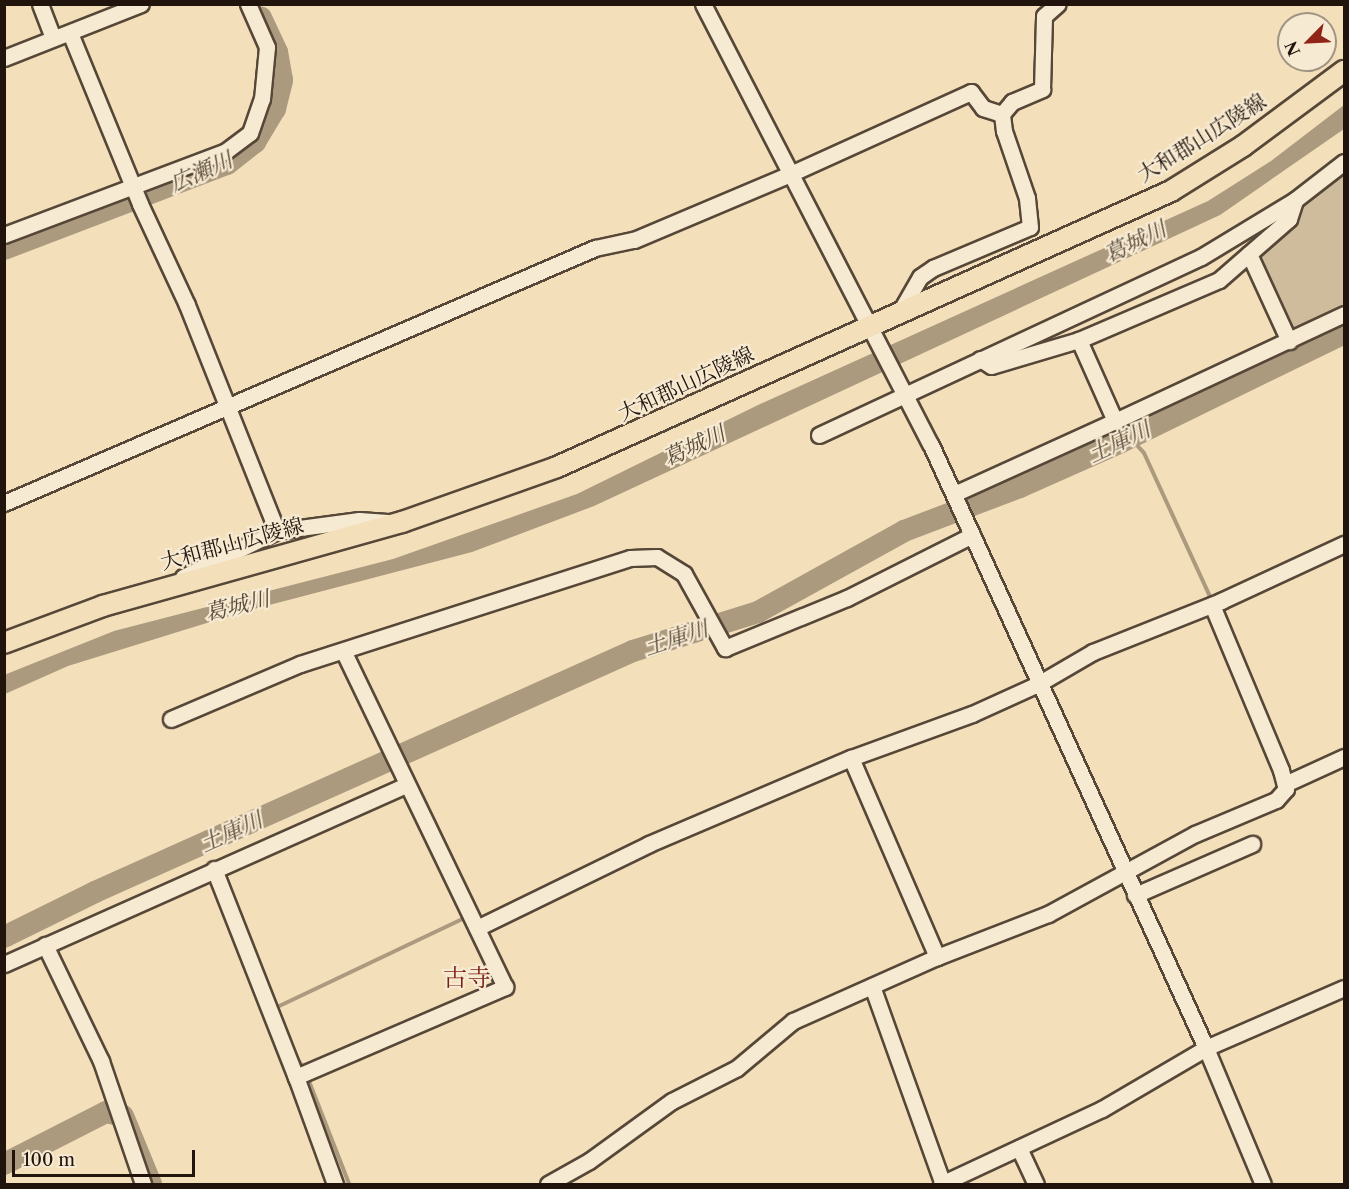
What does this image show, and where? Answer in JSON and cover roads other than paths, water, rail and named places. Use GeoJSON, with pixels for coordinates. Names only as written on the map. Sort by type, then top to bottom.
{"type":"FeatureCollection","features":[{"type":"Feature","properties":{"kind":"main road","name":"大和郡山広陵線"},"geometry":{"type":"LineString","coordinates":[[4,643],[59,620],[162,588],[402,522],[557,467],[901,310],[1171,191],[1243,146],[1344,71]]}},
{"type":"Feature","properties":{"kind":"street"},"geometry":{"type":"LineString","coordinates":[[40,4],[54,38]]}},
{"type":"Feature","properties":{"kind":"street"},"geometry":{"type":"LineString","coordinates":[[4,58],[141,4]]}},
{"type":"Feature","properties":{"kind":"street"},"geometry":{"type":"LineString","coordinates":[[4,235],[226,151],[250,133],[262,99],[267,47],[248,4]]}},
{"type":"Feature","properties":{"kind":"street"},"geometry":{"type":"LineString","coordinates":[[703,4],[788,175],[906,395],[954,494],[1038,684],[1206,1048],[1263,1185]]}},
{"type":"Feature","properties":{"kind":"street"},"geometry":{"type":"LineString","coordinates":[[901,310],[920,277],[933,268],[1030,227],[1027,198],[1004,131],[1002,114],[1012,102],[1042,89],[1044,16],[1058,4]]}},
{"type":"Feature","properties":{"kind":"street"},"geometry":{"type":"LineString","coordinates":[[70,33],[140,204],[187,304],[277,531]]}},
{"type":"Feature","properties":{"kind":"street"},"geometry":{"type":"LineString","coordinates":[[4,503],[595,248],[634,240],[788,175],[971,92],[983,108],[1002,114]]}},
{"type":"Feature","properties":{"kind":"street"},"geometry":{"type":"LineString","coordinates":[[819,435],[1201,257],[1295,200],[1344,162]]}},
{"type":"Feature","properties":{"kind":"street"},"geometry":{"type":"LineString","coordinates":[[980,358],[991,366],[1079,340],[1219,280],[1289,219],[1295,200]]}},
{"type":"Feature","properties":{"kind":"street"},"geometry":{"type":"LineString","coordinates":[[1249,254],[1289,341]]}},
{"type":"Feature","properties":{"kind":"street"},"geometry":{"type":"LineString","coordinates":[[954,494],[1344,315]]}},
{"type":"Feature","properties":{"kind":"street"},"geometry":{"type":"LineString","coordinates":[[1079,340],[1115,421]]}},
{"type":"Feature","properties":{"kind":"street"},"geometry":{"type":"LineString","coordinates":[[162,588],[277,531],[359,520],[402,522]]}},
{"type":"Feature","properties":{"kind":"street"},"geometry":{"type":"LineString","coordinates":[[171,719],[300,664],[344,653],[630,558],[657,557],[684,574],[725,648],[788,625],[972,535]]}},
{"type":"Feature","properties":{"kind":"street"},"geometry":{"type":"LineString","coordinates":[[477,928],[649,844],[851,758],[972,714],[1038,684],[1093,651],[1216,603],[1344,544]]}},
{"type":"Feature","properties":{"kind":"street"},"geometry":{"type":"LineString","coordinates":[[549,1185],[589,1161],[672,1101],[737,1068],[793,1022],[937,957],[1048,914],[1123,870],[1276,800],[1286,789],[1285,784],[1216,603]]}},
{"type":"Feature","properties":{"kind":"street"},"geometry":{"type":"LineString","coordinates":[[296,1077],[505,987],[344,653]]}},
{"type":"Feature","properties":{"kind":"street"},"geometry":{"type":"LineString","coordinates":[[1285,784],[1344,757]]}},
{"type":"Feature","properties":{"kind":"street"},"geometry":{"type":"LineString","coordinates":[[851,758],[937,957]]}},
{"type":"Feature","properties":{"kind":"street"},"geometry":{"type":"LineString","coordinates":[[4,964],[214,869],[403,779]]}},
{"type":"Feature","properties":{"kind":"street"},"geometry":{"type":"LineString","coordinates":[[1135,895],[1252,844]]}},
{"type":"Feature","properties":{"kind":"street"},"geometry":{"type":"LineString","coordinates":[[214,869],[296,1077],[335,1185]]}},
{"type":"Feature","properties":{"kind":"street"},"geometry":{"type":"LineString","coordinates":[[45,945],[101,1061],[143,1185]]}},
{"type":"Feature","properties":{"kind":"street"},"geometry":{"type":"LineString","coordinates":[[872,986],[942,1184],[1121,1099],[1206,1048],[1344,988]]}},
{"type":"Feature","properties":{"kind":"street"},"geometry":{"type":"LineString","coordinates":[[1019,1148],[1036,1185]]}},
{"type":"Feature","properties":{"kind":"water","name":"葛城川"},"geometry":{"type":"Polygon","coordinates":[[[1344,105],[1344,129],[1220,215],[594,506],[472,552],[239,613],[68,666],[5,694],[4,675],[114,631],[393,559],[577,494],[758,405],[1208,201],[1271,161],[1344,105]]]}},
{"type":"Feature","properties":{"kind":"waterway","name":"広瀬川"},"geometry":{"type":"LineString","coordinates":[[4,249],[227,164],[255,142],[275,109],[282,80],[277,52],[261,17]]}},
{"type":"Feature","properties":{"kind":"waterway","name":"土庫川"},"geometry":{"type":"LineString","coordinates":[[4,937],[95,892],[633,651],[758,612],[904,531],[1020,487],[1121,442],[1344,333]]}},
{"type":"Feature","properties":{"kind":"waterway"},"geometry":{"type":"LineString","coordinates":[[1121,442],[1135,443],[1144,453],[1212,601]]}},
{"type":"Feature","properties":{"kind":"waterway"},"geometry":{"type":"LineString","coordinates":[[273,1009],[465,918]]}},
{"type":"Feature","properties":{"kind":"waterway"},"geometry":{"type":"LineString","coordinates":[[292,1051],[304,1069]]}},
{"type":"Feature","properties":{"kind":"waterway"},"geometry":{"type":"LineString","coordinates":[[307,1076],[349,1184]]}},
{"type":"Feature","properties":{"kind":"waterway"},"geometry":{"type":"LineString","coordinates":[[4,1164],[106,1112],[123,1116],[151,1184]]}},
{"type":"Feature","properties":{"kind":"district","name":"古寺"},"geometry":{"type":"Point","coordinates":[467,978]}}]}
